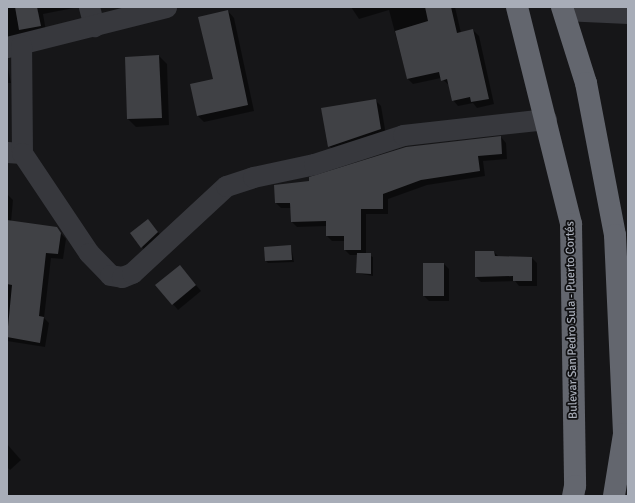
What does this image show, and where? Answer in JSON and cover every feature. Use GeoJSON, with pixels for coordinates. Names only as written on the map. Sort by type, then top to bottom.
{"type":"FeatureCollection","features":[{"type":"Feature","properties":{"kind":"highway","name":"Bulevar San Pedro Sula - Puerto Cortés"},"geometry":{"type":"LineString","coordinates":[[517,7],[571,224],[575,486],[573,496]]}},
{"type":"Feature","properties":{"kind":"highway"},"geometry":{"type":"LineString","coordinates":[[563,12],[586,82],[621,236],[624,434],[614,496]]}},
{"type":"Feature","properties":{"kind":"street"},"geometry":{"type":"LineString","coordinates":[[166,7],[91,17],[14,46],[15,152],[89,253],[110,275],[122,277],[132,272],[226,186],[253,177],[314,164],[403,135],[546,120]]}},
{"type":"Feature","properties":{"kind":"street"},"geometry":{"type":"LineString","coordinates":[[563,12],[628,14]]}},
{"type":"Feature","properties":{"kind":"street"},"geometry":{"type":"LineString","coordinates":[[563,12],[628,25]]}},
{"type":"Feature","properties":{"kind":"building"},"geometry":{"type":"Polygon","coordinates":[[[15,7],[37,7],[41,26],[19,30],[15,7]]]}},
{"type":"Feature","properties":{"kind":"building"},"geometry":{"type":"Polygon","coordinates":[[[425,7],[451,7],[457,33],[473,29],[489,99],[471,102],[470,97],[452,101],[447,79],[441,81],[439,72],[407,79],[395,31],[428,21],[425,7]]]}},
{"type":"Feature","properties":{"kind":"building"},"geometry":{"type":"Polygon","coordinates":[[[228,10],[248,105],[197,116],[190,84],[213,79],[198,17],[228,10]]]}},
{"type":"Feature","properties":{"kind":"building"},"geometry":{"type":"Polygon","coordinates":[[[159,55],[162,118],[127,119],[125,57],[159,55]]]}},
{"type":"Feature","properties":{"kind":"building"},"geometry":{"type":"Polygon","coordinates":[[[376,99],[381,129],[328,147],[321,108],[376,99]]]}},
{"type":"Feature","properties":{"kind":"building"},"geometry":{"type":"Polygon","coordinates":[[[501,136],[502,154],[478,156],[480,171],[421,180],[383,194],[383,209],[361,209],[361,250],[344,250],[344,236],[326,236],[326,221],[291,222],[290,203],[275,203],[274,185],[309,181],[309,177],[406,147],[501,136]]]}},
{"type":"Feature","properties":{"kind":"building"},"geometry":{"type":"Polygon","coordinates":[[[148,219],[158,232],[141,248],[130,233],[148,219]]]}},
{"type":"Feature","properties":{"kind":"building"},"geometry":{"type":"Polygon","coordinates":[[[7,220],[57,227],[61,233],[58,254],[46,253],[39,316],[44,317],[40,343],[7,337],[12,285],[7,284],[7,220]]]}},
{"type":"Feature","properties":{"kind":"building"},"geometry":{"type":"Polygon","coordinates":[[[291,245],[292,260],[265,261],[264,247],[291,245]]]}},
{"type":"Feature","properties":{"kind":"building"},"geometry":{"type":"Polygon","coordinates":[[[475,251],[494,251],[495,256],[532,257],[532,281],[513,281],[513,276],[475,277],[475,251]]]}},
{"type":"Feature","properties":{"kind":"building"},"geometry":{"type":"Polygon","coordinates":[[[357,253],[371,253],[371,274],[356,273],[357,253]]]}},
{"type":"Feature","properties":{"kind":"building"},"geometry":{"type":"Polygon","coordinates":[[[423,263],[444,263],[444,296],[423,296],[423,263]]]}},
{"type":"Feature","properties":{"kind":"building"},"geometry":{"type":"Polygon","coordinates":[[[180,265],[196,285],[172,305],[155,285],[180,265]]]}}]}
